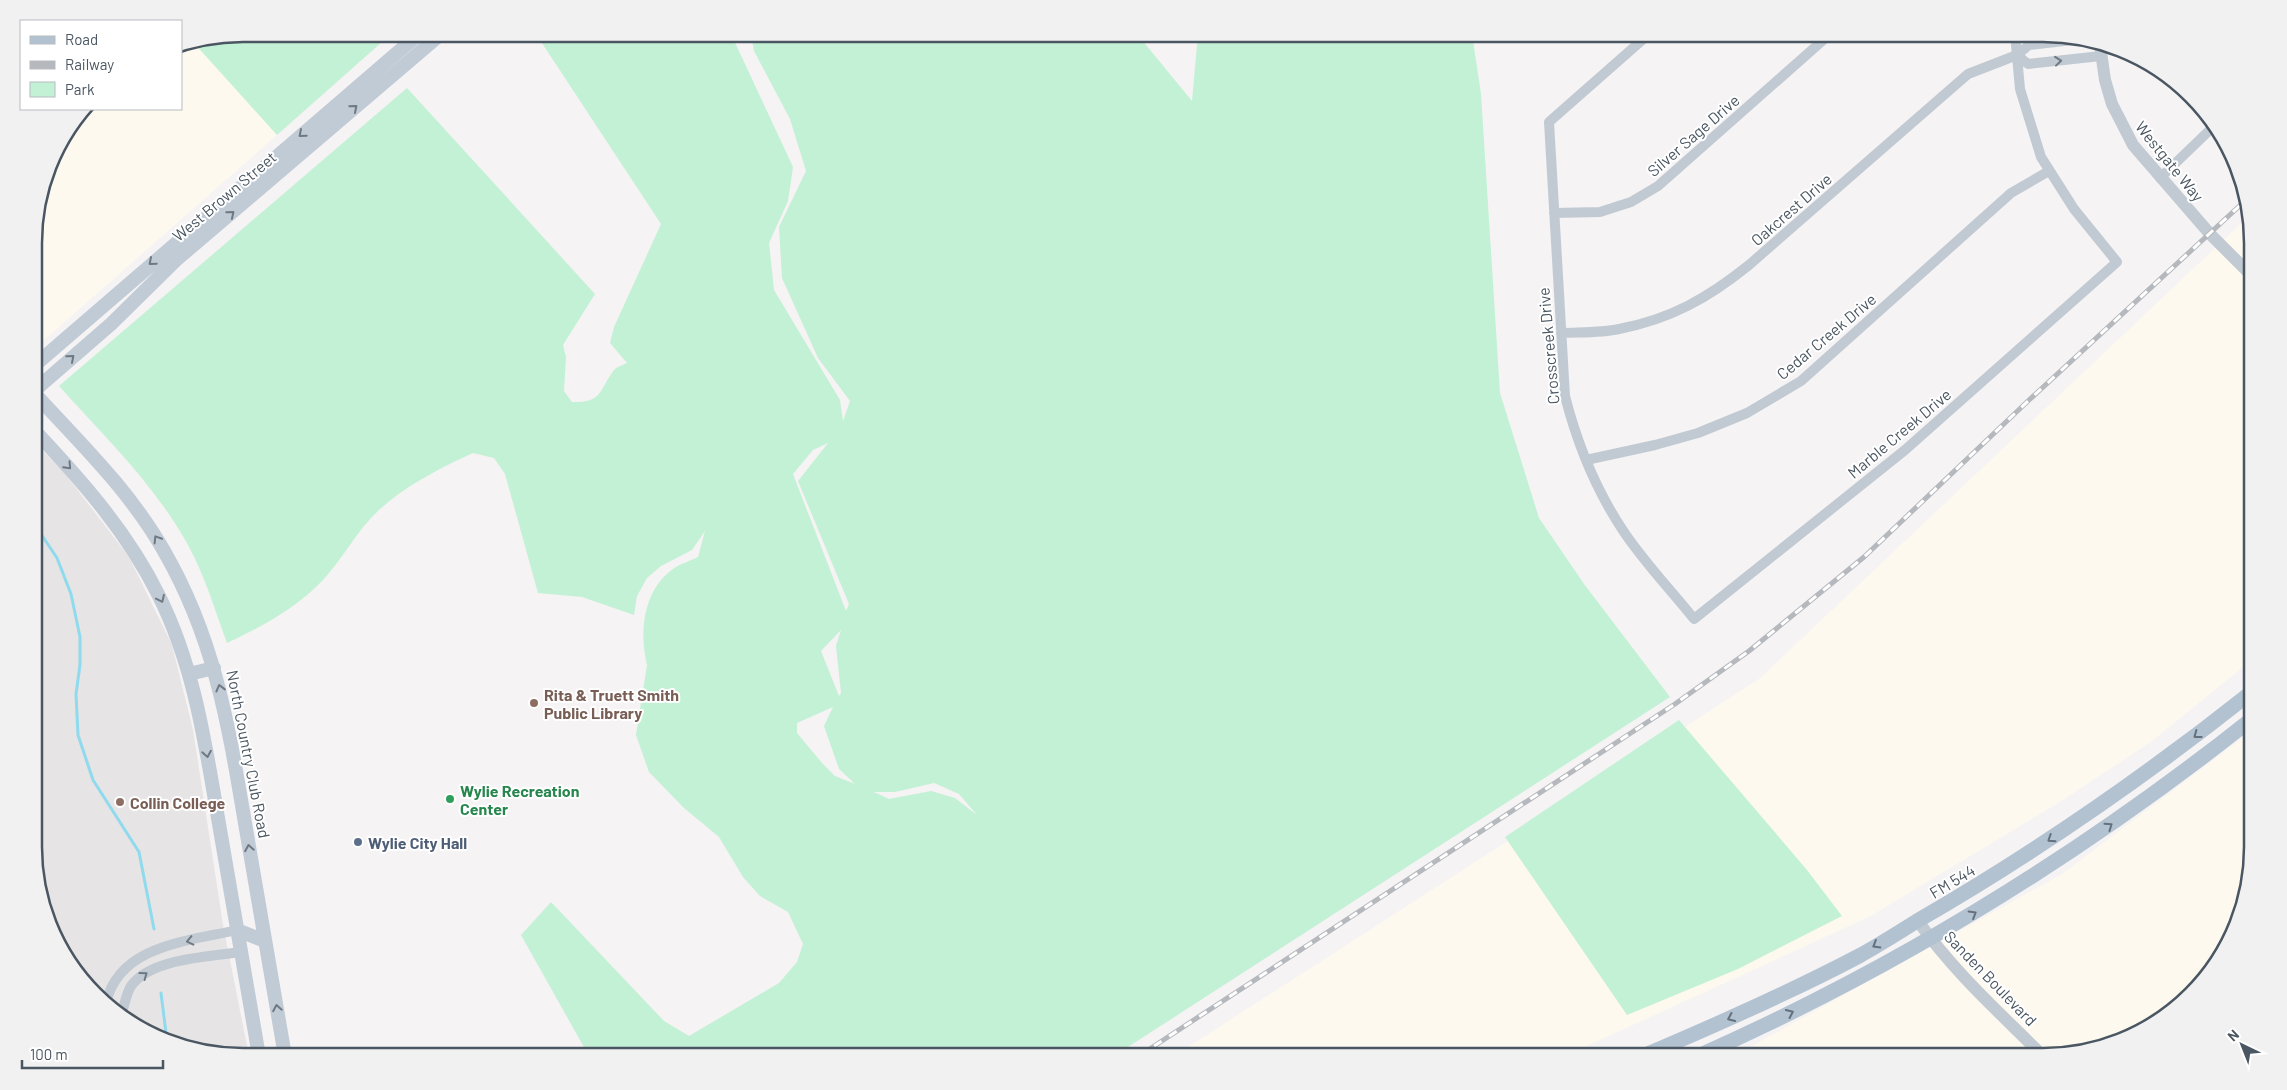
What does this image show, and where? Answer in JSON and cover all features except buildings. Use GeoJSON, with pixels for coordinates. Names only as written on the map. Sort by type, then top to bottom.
{"type":"FeatureCollection","features":[{"type":"Feature","properties":{"kind":"main road","name":"West Brown Street"},"geometry":{"type":"LineString","coordinates":[[42,358],[410,42]]}},
{"type":"Feature","properties":{"kind":"main road","name":"West Brown Street"},"geometry":{"type":"LineString","coordinates":[[42,383],[111,324],[176,260],[433,42]]}},
{"type":"Feature","properties":{"kind":"main road"},"geometry":{"type":"LineString","coordinates":[[176,260],[205,226],[207,216]]}},
{"type":"Feature","properties":{"kind":"main road","name":"North Country Club Road"},"geometry":{"type":"LineString","coordinates":[[42,402],[119,485],[150,528],[187,594],[214,668],[227,721],[284,1048]]}},
{"type":"Feature","properties":{"kind":"main road"},"geometry":{"type":"LineString","coordinates":[[42,439],[98,500],[135,553],[173,626],[189,674],[201,720],[258,1048]]}},
{"type":"Feature","properties":{"kind":"main road"},"geometry":{"type":"LineString","coordinates":[[189,674],[214,668]]}},
{"type":"Feature","properties":{"kind":"main road","name":"FM 544"},"geometry":{"type":"LineString","coordinates":[[1662,1048],[1809,981],[1860,955],[1971,890],[2071,827],[2153,769],[2244,698]]}},
{"type":"Feature","properties":{"kind":"main road"},"geometry":{"type":"LineString","coordinates":[[2236,705],[2244,712]]}},
{"type":"Feature","properties":{"kind":"main road"},"geometry":{"type":"LineString","coordinates":[[1715,1048],[1831,994],[1931,939],[2011,891],[2083,844],[2165,786],[2244,725]]}},
{"type":"Feature","properties":{"kind":"main road"},"geometry":{"type":"LineString","coordinates":[[238,930],[266,941]]}},
{"type":"Feature","properties":{"kind":"main road"},"geometry":{"type":"LineString","coordinates":[[241,952],[266,941]]}},
{"type":"Feature","properties":{"kind":"street","name":"Crosscreek Drive"},"geometry":{"type":"LineString","coordinates":[[1640,42],[1549,122],[1565,396],[1575,435],[1595,482],[1622,530],[1694,619]]}},
{"type":"Feature","properties":{"kind":"street","name":"Silver Sage Drive"},"geometry":{"type":"LineString","coordinates":[[1554,213],[1600,212],[1631,202],[1658,186],[1821,42]]}},
{"type":"Feature","properties":{"kind":"street"},"geometry":{"type":"LineString","coordinates":[[2016,42],[2020,89],[2041,157],[2049,171]]}},
{"type":"Feature","properties":{"kind":"street","name":"Oakcrest Drive"},"geometry":{"type":"LineString","coordinates":[[1561,333],[1617,330],[1688,308],[1717,291],[1750,265],[1968,74],[2017,55],[2029,45],[2051,43]]}},
{"type":"Feature","properties":{"kind":"street"},"geometry":{"type":"LineString","coordinates":[[2017,55],[2028,64],[2100,51]]}},
{"type":"Feature","properties":{"kind":"street","name":"Westgate Way"},"geometry":{"type":"LineString","coordinates":[[2100,51],[2105,80],[2123,128],[2133,146],[2160,178],[2244,267]]}},
{"type":"Feature","properties":{"kind":"street"},"geometry":{"type":"LineString","coordinates":[[2160,178],[2210,130]]}},
{"type":"Feature","properties":{"kind":"street","name":"Marble Creek Drive"},"geometry":{"type":"LineString","coordinates":[[1694,619],[1905,450],[2117,262],[2074,209],[2049,171]]}},
{"type":"Feature","properties":{"kind":"street","name":"Cedar Creek Drive"},"geometry":{"type":"LineString","coordinates":[[1586,460],[1655,445],[1698,433],[1747,414],[1801,381],[2011,193],[2049,171]]}},
{"type":"Feature","properties":{"kind":"street","name":"Sanden Boulevard"},"geometry":{"type":"LineString","coordinates":[[1918,921],[1931,939],[1993,1007],[2035,1048]]}},
{"type":"Feature","properties":{"kind":"street"},"geometry":{"type":"LineString","coordinates":[[109,996],[117,977],[130,963],[150,951],[238,930]]}},
{"type":"Feature","properties":{"kind":"street"},"geometry":{"type":"LineString","coordinates":[[124,1008],[130,987],[145,972],[163,965],[241,952]]}},
{"type":"Feature","properties":{"kind":"shaded area"},"geometry":{"type":"Polygon","coordinates":[[[198,47],[277,135],[42,342],[42,244],[46,204],[53,179],[63,155],[76,132],[93,110],[182,110],[182,52],[198,47]]]}},
{"type":"Feature","properties":{"kind":"shaded area"},"geometry":{"type":"Polygon","coordinates":[[[2243,221],[2244,666],[2152,741],[2063,800],[1869,917],[1582,1048],[1186,1048],[1759,679],[2243,221]]]}},
{"type":"Feature","properties":{"kind":"shaded area","name":"Collin College"},"geometry":{"type":"Polygon","coordinates":[[[42,450],[63,471],[129,557],[172,645],[193,730],[223,925],[247,1048],[217,1046],[191,1041],[155,1027],[132,1014],[101,989],[84,969],[69,947],[53,911],[46,886],[42,846],[42,450]]]}},
{"type":"Feature","properties":{"kind":"shaded area"},"geometry":{"type":"Polygon","coordinates":[[[2244,737],[2244,860],[2241,886],[2234,911],[2218,947],[2195,979],[2176,998],[2144,1021],[2096,1041],[2044,1048],[1748,1048],[2062,874],[2244,737]]]}},
{"type":"Feature","properties":{"kind":"green space"},"geometry":{"type":"Polygon","coordinates":[[[244,42],[382,42],[277,135],[198,47],[244,42]]]}},
{"type":"Feature","properties":{"kind":"green space"},"geometry":{"type":"Polygon","coordinates":[[[541,42],[735,42],[793,167],[788,201],[769,243],[774,290],[840,400],[843,421],[850,401],[818,358],[782,278],[779,227],[806,171],[790,119],[754,51],[752,42],[1144,42],[1192,101],[1197,42],[1473,42],[1481,94],[1500,393],[1539,518],[1584,584],[1670,697],[1126,1048],[584,1048],[521,935],[551,902],[664,1021],[689,1036],[779,983],[797,962],[803,944],[788,912],[760,896],[743,877],[719,837],[684,808],[649,772],[636,735],[647,665],[643,639],[649,600],[655,588],[673,569],[698,557],[705,531],[692,550],[661,566],[647,578],[637,596],[634,615],[582,597],[538,593],[505,474],[494,458],[473,453],[423,478],[389,501],[371,518],[330,572],[312,591],[289,609],[227,643],[200,569],[175,523],[145,482],[59,386],[407,88],[595,294],[563,345],[566,357],[564,391],[572,402],[582,402],[595,398],[615,369],[627,363],[610,343],[614,327],[661,224],[541,42]],[[828,443],[813,450],[793,474],[846,611],[849,604],[798,481],[828,443]],[[841,630],[821,651],[839,696],[841,693],[836,646],[841,630]],[[833,707],[797,723],[797,733],[835,776],[855,784],[839,769],[824,726],[833,707]],[[934,783],[895,792],[874,792],[889,799],[931,791],[955,798],[977,815],[959,794],[934,783]]]}},
{"type":"Feature","properties":{"kind":"green space"},"geometry":{"type":"Polygon","coordinates":[[[1679,720],[1807,870],[1842,916],[1738,969],[1627,1015],[1505,837],[1679,720]]]}},
{"type":"Feature","properties":{"kind":"waterway"},"geometry":{"type":"LineString","coordinates":[[42,536],[57,558],[71,594],[80,637],[80,665],[76,694],[78,735],[93,780],[139,852],[154,929]]}},
{"type":"Feature","properties":{"kind":"waterway"},"geometry":{"type":"LineString","coordinates":[[161,993],[166,1032]]}},
{"type":"Feature","properties":{"kind":"railway"},"geometry":{"type":"LineString","coordinates":[[1151,1048],[1675,704],[1749,651],[1864,557],[2028,401],[2241,204]]}},
{"type":"Feature","properties":{"kind":"place","name":"Rita & Truett Smith Public Library"},"geometry":{"type":"Point","coordinates":[534,703]}},
{"type":"Feature","properties":{"kind":"place","name":"Wylie Recreation Center"},"geometry":{"type":"Point","coordinates":[450,799]}},
{"type":"Feature","properties":{"kind":"place","name":"Collin College"},"geometry":{"type":"Point","coordinates":[120,802]}},
{"type":"Feature","properties":{"kind":"place","name":"Wylie City Hall"},"geometry":{"type":"Point","coordinates":[358,842]}}]}
